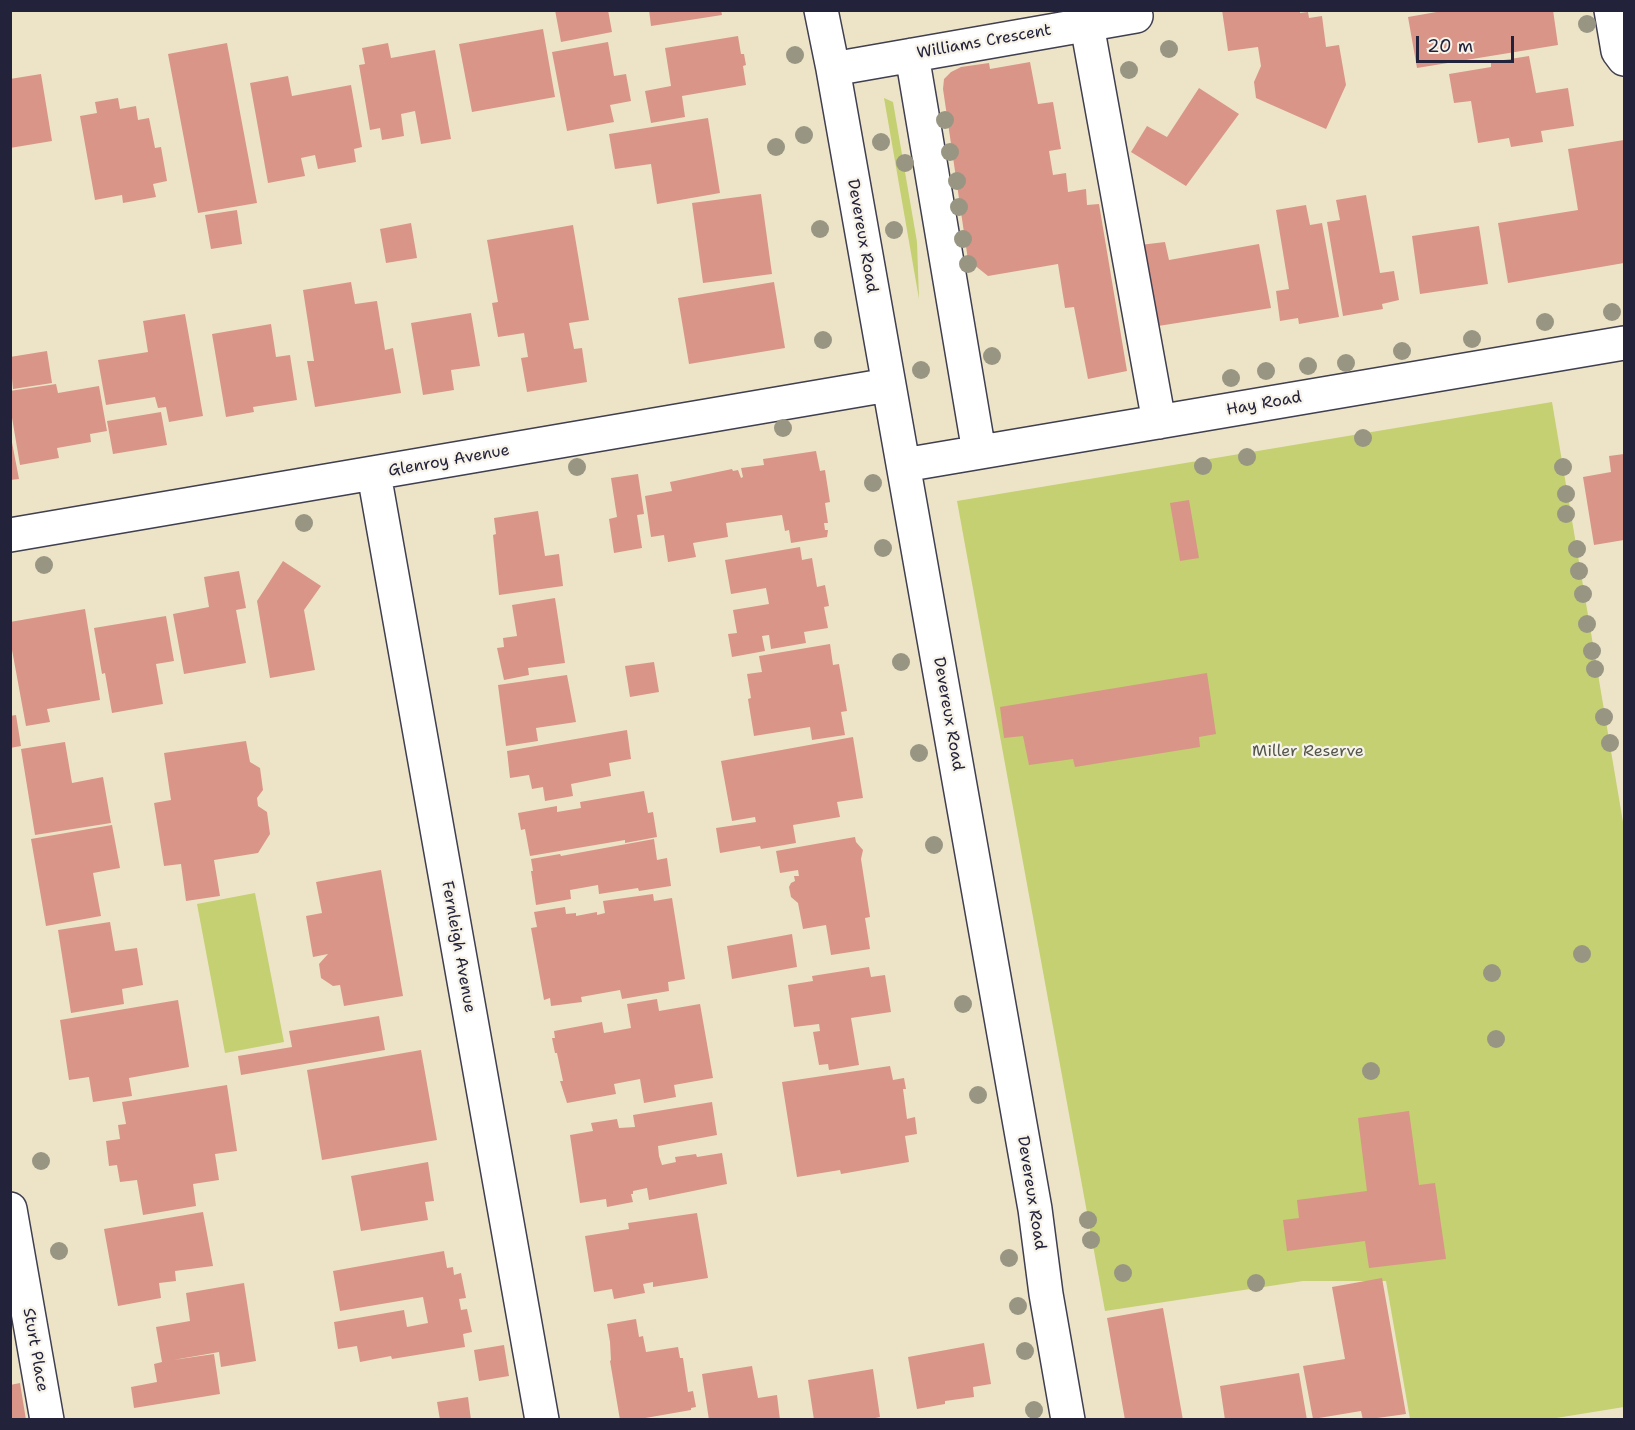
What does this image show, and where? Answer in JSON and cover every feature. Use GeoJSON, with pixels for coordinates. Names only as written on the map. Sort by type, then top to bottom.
{"type":"FeatureCollection","features":[{"type":"Feature","properties":{"kind":"street","name":"Devereux Road"},"geometry":{"type":"LineString","coordinates":[[821,10],[1035,1209],[1046,1294],[1068,1419]]}},
{"type":"Feature","properties":{"kind":"street"},"geometry":{"type":"LineString","coordinates":[[1611,10],[1618,51],[1624,59]]}},
{"type":"Feature","properties":{"kind":"street","name":"Williams Crescent"},"geometry":{"type":"LineString","coordinates":[[833,69],[1136,16]]}},
{"type":"Feature","properties":{"kind":"street"},"geometry":{"type":"LineString","coordinates":[[1087,24],[1159,422]]}},
{"type":"Feature","properties":{"kind":"street"},"geometry":{"type":"LineString","coordinates":[[912,55],[979,452]]}},
{"type":"Feature","properties":{"kind":"street","name":"Hay Road"},"geometry":{"type":"LineString","coordinates":[[903,465],[1624,343]]}},
{"type":"Feature","properties":{"kind":"street","name":"Glenroy Avenue"},"geometry":{"type":"LineString","coordinates":[[10,535],[888,385]]}},
{"type":"Feature","properties":{"kind":"street","name":"Fernleigh Avenue"},"geometry":{"type":"LineString","coordinates":[[374,474],[542,1419]]}},
{"type":"Feature","properties":{"kind":"street","name":"Sturt Place"},"geometry":{"type":"LineString","coordinates":[[12,1228],[48,1419]]}},
{"type":"Feature","properties":{"kind":"green space"},"geometry":{"type":"Polygon","coordinates":[[[884,98],[893,102],[917,242],[919,299],[884,98]]]}},
{"type":"Feature","properties":{"kind":"green space","name":"Miller Reserve"},"geometry":{"type":"Polygon","coordinates":[[[1552,402],[1624,828],[1624,1407],[1550,1419],[1410,1419],[1386,1281],[1303,1281],[1105,1311],[957,501],[1552,402]]]}},
{"type":"Feature","properties":{"kind":"green space"},"geometry":{"type":"Polygon","coordinates":[[[255,893],[284,1042],[225,1053],[197,904],[255,893]]]}},
{"type":"Feature","properties":{"kind":"building"},"geometry":{"type":"Polygon","coordinates":[[[555,10],[608,10],[612,32],[561,42],[555,10]]]}},
{"type":"Feature","properties":{"kind":"building"},"geometry":{"type":"Polygon","coordinates":[[[649,10],[721,10],[722,15],[651,26],[649,10]]]}},
{"type":"Feature","properties":{"kind":"building"},"geometry":{"type":"Polygon","coordinates":[[[1222,10],[1300,10],[1300,13],[1308,12],[1309,18],[1322,16],[1326,47],[1339,45],[1346,85],[1326,129],[1256,98],[1254,82],[1261,66],[1258,47],[1228,51],[1222,10]]]}},
{"type":"Feature","properties":{"kind":"building"},"geometry":{"type":"Polygon","coordinates":[[[1448,10],[1553,10],[1558,45],[1417,68],[1408,17],[1448,10]]]}},
{"type":"Feature","properties":{"kind":"building"},"geometry":{"type":"Polygon","coordinates":[[[543,29],[555,97],[472,112],[459,44],[543,29]]]}},
{"type":"Feature","properties":{"kind":"building"},"geometry":{"type":"Polygon","coordinates":[[[738,36],[741,54],[744,54],[746,65],[743,66],[746,85],[682,96],[685,117],[651,123],[645,91],[671,86],[665,48],[738,36]]]}},
{"type":"Feature","properties":{"kind":"building"},"geometry":{"type":"Polygon","coordinates":[[[608,42],[614,76],[626,74],[631,101],[610,105],[614,122],[567,131],[552,52],[608,42]]]}},
{"type":"Feature","properties":{"kind":"building"},"geometry":{"type":"Polygon","coordinates":[[[227,43],[257,203],[198,213],[168,54],[227,43]]]}},
{"type":"Feature","properties":{"kind":"building"},"geometry":{"type":"Polygon","coordinates":[[[388,43],[391,58],[435,50],[451,139],[421,144],[415,111],[401,114],[404,136],[382,140],[380,128],[370,130],[359,65],[365,64],[362,48],[388,43]]]}},
{"type":"Feature","properties":{"kind":"building"},"geometry":{"type":"Polygon","coordinates":[[[1529,56],[1536,93],[1568,88],[1574,126],[1541,131],[1543,142],[1511,147],[1509,138],[1478,143],[1471,101],[1454,103],[1449,74],[1491,67],[1491,62],[1529,56]]]}},
{"type":"Feature","properties":{"kind":"building"},"geometry":{"type":"Polygon","coordinates":[[[1030,62],[1038,104],[1053,102],[1061,149],[1049,151],[1053,175],[1066,173],[1068,192],[1086,189],[1087,205],[1099,204],[1127,371],[1088,379],[1074,307],[1065,308],[1058,264],[988,276],[968,260],[943,89],[944,79],[961,67],[989,63],[990,69],[1030,62]]]}},
{"type":"Feature","properties":{"kind":"building"},"geometry":{"type":"Polygon","coordinates":[[[41,74],[52,141],[10,148],[10,79],[41,74]]]}},
{"type":"Feature","properties":{"kind":"building"},"geometry":{"type":"Polygon","coordinates":[[[288,76],[292,96],[351,85],[362,147],[354,149],[356,162],[318,169],[315,155],[301,158],[305,176],[268,183],[250,83],[288,76]]]}},
{"type":"Feature","properties":{"kind":"building"},"geometry":{"type":"Polygon","coordinates":[[[1199,88],[1239,114],[1186,186],[1131,152],[1147,126],[1167,137],[1199,88]]]}},
{"type":"Feature","properties":{"kind":"building"},"geometry":{"type":"Polygon","coordinates":[[[118,98],[120,109],[136,106],[138,120],[149,118],[155,148],[161,147],[167,181],[153,184],[156,197],[123,203],[122,195],[95,200],[80,116],[97,113],[95,102],[118,98]]]}},
{"type":"Feature","properties":{"kind":"building"},"geometry":{"type":"Polygon","coordinates":[[[708,118],[720,193],[657,204],[651,164],[615,169],[609,134],[708,118]]]}},
{"type":"Feature","properties":{"kind":"building"},"geometry":{"type":"Polygon","coordinates":[[[1624,140],[1624,263],[1508,283],[1498,223],[1578,210],[1568,149],[1624,140]]]}},
{"type":"Feature","properties":{"kind":"building"},"geometry":{"type":"Polygon","coordinates":[[[761,194],[772,274],[703,283],[692,203],[761,194]]]}},
{"type":"Feature","properties":{"kind":"building"},"geometry":{"type":"Polygon","coordinates":[[[1366,195],[1380,273],[1394,271],[1399,300],[1382,304],[1383,309],[1343,316],[1327,222],[1340,220],[1336,200],[1366,195]]]}},
{"type":"Feature","properties":{"kind":"building"},"geometry":{"type":"Polygon","coordinates":[[[1306,205],[1310,225],[1322,223],[1339,317],[1299,324],[1298,318],[1280,321],[1276,291],[1289,289],[1276,210],[1306,205]]]}},
{"type":"Feature","properties":{"kind":"building"},"geometry":{"type":"Polygon","coordinates":[[[237,210],[242,244],[211,249],[205,215],[237,210]]]}},
{"type":"Feature","properties":{"kind":"building"},"geometry":{"type":"Polygon","coordinates":[[[411,223],[417,258],[386,263],[380,229],[411,223]]]}},
{"type":"Feature","properties":{"kind":"building"},"geometry":{"type":"Polygon","coordinates":[[[573,225],[589,320],[569,323],[574,349],[582,348],[587,382],[527,392],[521,358],[528,357],[524,333],[498,337],[492,303],[498,302],[487,240],[573,225]]]}},
{"type":"Feature","properties":{"kind":"building"},"geometry":{"type":"Polygon","coordinates":[[[1479,226],[1488,284],[1420,294],[1412,236],[1479,226]]]}},
{"type":"Feature","properties":{"kind":"building"},"geometry":{"type":"Polygon","coordinates":[[[1165,242],[1169,260],[1259,244],[1271,308],[1152,327],[1140,245],[1165,242]]]}},
{"type":"Feature","properties":{"kind":"building"},"geometry":{"type":"Polygon","coordinates":[[[351,282],[355,304],[377,301],[385,350],[393,348],[401,393],[315,407],[307,361],[314,361],[303,290],[351,282]]]}},
{"type":"Feature","properties":{"kind":"building"},"geometry":{"type":"Polygon","coordinates":[[[774,282],[785,348],[689,364],[678,298],[774,282]]]}},
{"type":"Feature","properties":{"kind":"building"},"geometry":{"type":"Polygon","coordinates":[[[471,313],[480,366],[451,370],[454,390],[423,395],[411,323],[471,313]]]}},
{"type":"Feature","properties":{"kind":"building"},"geometry":{"type":"Polygon","coordinates":[[[185,314],[203,416],[169,422],[166,407],[158,408],[155,397],[106,405],[98,360],[148,352],[143,321],[185,314]]]}},
{"type":"Feature","properties":{"kind":"building"},"geometry":{"type":"Polygon","coordinates":[[[271,324],[276,357],[290,355],[297,400],[253,407],[254,412],[226,417],[212,334],[271,324]]]}},
{"type":"Feature","properties":{"kind":"building"},"geometry":{"type":"Polygon","coordinates":[[[47,351],[52,383],[13,389],[10,357],[47,351]]]}},
{"type":"Feature","properties":{"kind":"building"},"geometry":{"type":"Polygon","coordinates":[[[56,384],[58,393],[99,386],[107,431],[90,434],[91,442],[57,448],[59,458],[20,465],[10,406],[10,391],[56,384]]]}},
{"type":"Feature","properties":{"kind":"building"},"geometry":{"type":"Polygon","coordinates":[[[161,412],[167,445],[113,454],[107,421],[161,412]]]}},
{"type":"Feature","properties":{"kind":"building"},"geometry":{"type":"Polygon","coordinates":[[[10,432],[19,479],[10,480],[10,432]]]}},
{"type":"Feature","properties":{"kind":"building"},"geometry":{"type":"Polygon","coordinates":[[[816,451],[820,471],[825,470],[830,502],[825,503],[828,523],[824,523],[825,530],[828,530],[827,537],[791,543],[789,530],[785,531],[782,515],[726,523],[728,537],[693,543],[696,557],[668,562],[664,535],[651,537],[645,496],[672,491],[670,482],[732,469],[733,471],[738,470],[741,478],[743,477],[741,468],[764,465],[763,459],[816,451]]]}},
{"type":"Feature","properties":{"kind":"building"},"geometry":{"type":"Polygon","coordinates":[[[1624,454],[1624,540],[1594,545],[1583,477],[1611,472],[1609,456],[1624,454]]]}},
{"type":"Feature","properties":{"kind":"building"},"geometry":{"type":"Polygon","coordinates":[[[638,474],[644,514],[637,515],[642,548],[614,553],[609,519],[617,517],[611,478],[638,474]]]}},
{"type":"Feature","properties":{"kind":"building"},"geometry":{"type":"Polygon","coordinates":[[[1189,500],[1199,558],[1180,561],[1170,503],[1189,500]]]}},
{"type":"Feature","properties":{"kind":"building"},"geometry":{"type":"Polygon","coordinates":[[[538,511],[545,556],[559,554],[563,586],[499,595],[493,535],[496,534],[494,518],[538,511]]]}},
{"type":"Feature","properties":{"kind":"building"},"geometry":{"type":"Polygon","coordinates":[[[800,547],[802,560],[812,558],[817,587],[825,585],[829,606],[824,607],[828,628],[804,632],[806,643],[771,649],[769,635],[762,636],[765,651],[732,657],[728,634],[737,633],[733,610],[769,604],[766,588],[731,594],[725,560],[800,547]]]}},
{"type":"Feature","properties":{"kind":"building"},"geometry":{"type":"Polygon","coordinates":[[[283,561],[321,586],[304,610],[315,670],[270,678],[257,601],[283,561]]]}},
{"type":"Feature","properties":{"kind":"building"},"geometry":{"type":"Polygon","coordinates":[[[239,571],[246,608],[236,610],[246,663],[184,674],[173,614],[209,607],[204,577],[239,571]]]}},
{"type":"Feature","properties":{"kind":"building"},"geometry":{"type":"Polygon","coordinates":[[[555,598],[565,663],[528,668],[529,675],[504,680],[497,648],[504,647],[503,638],[517,636],[512,605],[555,598]]]}},
{"type":"Feature","properties":{"kind":"building"},"geometry":{"type":"Polygon","coordinates":[[[85,609],[100,700],[47,709],[50,722],[26,726],[10,639],[10,622],[85,609]]]}},
{"type":"Feature","properties":{"kind":"building"},"geometry":{"type":"Polygon","coordinates":[[[166,616],[174,661],[156,664],[163,704],[112,713],[94,628],[166,616]]]}},
{"type":"Feature","properties":{"kind":"building"},"geometry":{"type":"Polygon","coordinates":[[[830,644],[833,665],[839,664],[847,711],[841,712],[845,735],[812,740],[810,727],[754,736],[748,699],[751,698],[747,674],[762,672],[759,656],[830,644]]]}},
{"type":"Feature","properties":{"kind":"building"},"geometry":{"type":"Polygon","coordinates":[[[654,662],[659,692],[630,697],[625,666],[654,662]]]}},
{"type":"Feature","properties":{"kind":"building"},"geometry":{"type":"Polygon","coordinates":[[[1207,673],[1216,734],[1199,737],[1200,747],[1075,767],[1073,759],[1029,765],[1023,736],[1004,738],[1000,707],[1207,673]]]}},
{"type":"Feature","properties":{"kind":"building"},"geometry":{"type":"Polygon","coordinates":[[[567,675],[576,722],[536,728],[538,741],[506,746],[498,685],[567,675]]]}},
{"type":"Feature","properties":{"kind":"building"},"geometry":{"type":"Polygon","coordinates":[[[16,715],[21,746],[10,748],[10,716],[16,715]]]}},
{"type":"Feature","properties":{"kind":"building"},"geometry":{"type":"Polygon","coordinates":[[[627,730],[631,759],[609,763],[611,776],[571,784],[573,796],[545,801],[543,787],[532,789],[529,775],[510,778],[507,751],[627,730]]]}},
{"type":"Feature","properties":{"kind":"building"},"geometry":{"type":"Polygon","coordinates":[[[853,737],[863,798],[837,802],[840,817],[793,825],[796,843],[720,853],[716,828],[756,822],[755,817],[732,821],[721,761],[853,737]]]}},
{"type":"Feature","properties":{"kind":"building"},"geometry":{"type":"Polygon","coordinates":[[[246,741],[250,762],[260,768],[263,790],[257,798],[258,806],[267,812],[270,834],[258,853],[214,860],[220,896],[186,901],[181,864],[164,866],[154,803],[171,800],[164,753],[246,741]]]}},
{"type":"Feature","properties":{"kind":"building"},"geometry":{"type":"Polygon","coordinates":[[[65,742],[72,783],[103,777],[111,823],[35,835],[21,749],[65,742]]]}},
{"type":"Feature","properties":{"kind":"building"},"geometry":{"type":"Polygon","coordinates":[[[644,791],[648,813],[653,812],[657,837],[530,856],[525,829],[521,830],[518,813],[557,806],[557,812],[581,808],[580,802],[644,791]]]}},
{"type":"Feature","properties":{"kind":"building"},"geometry":{"type":"Polygon","coordinates":[[[112,825],[120,868],[93,873],[101,916],[46,926],[31,839],[112,825]]]}},
{"type":"Feature","properties":{"kind":"building"},"geometry":{"type":"Polygon","coordinates":[[[855,837],[863,850],[861,859],[870,917],[865,918],[870,949],[831,955],[826,925],[803,929],[798,903],[791,897],[789,887],[795,881],[794,876],[799,876],[798,870],[780,873],[776,851],[855,837]]]}},
{"type":"Feature","properties":{"kind":"building"},"geometry":{"type":"Polygon","coordinates":[[[654,839],[657,860],[667,858],[671,886],[599,894],[598,885],[570,890],[571,899],[536,905],[531,859],[560,854],[561,856],[654,839]]]}},
{"type":"Feature","properties":{"kind":"building"},"geometry":{"type":"Polygon","coordinates":[[[381,870],[403,996],[344,1006],[340,985],[333,986],[321,978],[319,964],[328,954],[313,957],[306,916],[322,913],[316,882],[381,870]]]}},
{"type":"Feature","properties":{"kind":"building"},"geometry":{"type":"Polygon","coordinates":[[[653,894],[654,901],[672,898],[685,979],[668,982],[669,991],[622,999],[620,990],[581,997],[582,1002],[551,1006],[550,998],[544,1000],[531,928],[537,927],[534,912],[565,907],[566,914],[576,913],[576,916],[597,912],[597,915],[605,913],[603,901],[653,894]]]}},
{"type":"Feature","properties":{"kind":"building"},"geometry":{"type":"Polygon","coordinates":[[[110,922],[115,951],[137,948],[143,985],[122,989],[124,1004],[71,1013],[58,930],[110,922]]]}},
{"type":"Feature","properties":{"kind":"building"},"geometry":{"type":"Polygon","coordinates":[[[792,934],[797,967],[732,979],[727,946],[792,934]]]}},
{"type":"Feature","properties":{"kind":"building"},"geometry":{"type":"Polygon","coordinates":[[[869,967],[871,977],[885,975],[891,1012],[851,1018],[859,1065],[829,1070],[828,1064],[819,1065],[813,1032],[820,1031],[819,1024],[794,1027],[788,985],[813,981],[812,976],[869,967]]]}},
{"type":"Feature","properties":{"kind":"building"},"geometry":{"type":"Polygon","coordinates":[[[657,999],[659,1011],[700,1004],[713,1078],[674,1085],[676,1097],[644,1103],[640,1079],[614,1084],[616,1094],[567,1103],[560,1081],[563,1081],[552,1038],[555,1038],[554,1031],[602,1022],[604,1033],[631,1028],[627,1004],[657,999]]]}},
{"type":"Feature","properties":{"kind":"building"},"geometry":{"type":"Polygon","coordinates":[[[178,1000],[189,1067],[129,1078],[132,1096],[93,1102],[89,1077],[69,1080],[60,1020],[178,1000]]]}},
{"type":"Feature","properties":{"kind":"building"},"geometry":{"type":"Polygon","coordinates":[[[379,1016],[385,1050],[241,1075],[238,1056],[292,1047],[289,1031],[379,1016]]]}},
{"type":"Feature","properties":{"kind":"building"},"geometry":{"type":"Polygon","coordinates":[[[421,1050],[437,1140],[322,1160],[307,1070],[421,1050]]]}},
{"type":"Feature","properties":{"kind":"building"},"geometry":{"type":"Polygon","coordinates":[[[890,1066],[893,1080],[904,1078],[906,1089],[903,1089],[907,1119],[915,1117],[917,1134],[905,1136],[909,1162],[841,1174],[840,1170],[797,1177],[782,1082],[890,1066]]]}},
{"type":"Feature","properties":{"kind":"building"},"geometry":{"type":"Polygon","coordinates":[[[227,1085],[237,1151],[215,1154],[219,1180],[193,1184],[196,1206],[143,1215],[137,1180],[120,1182],[117,1165],[109,1166],[106,1141],[120,1139],[118,1125],[126,1124],[122,1102],[227,1085]]]}},
{"type":"Feature","properties":{"kind":"building"},"geometry":{"type":"Polygon","coordinates":[[[712,1102],[717,1135],[658,1146],[659,1156],[662,1165],[676,1162],[675,1157],[696,1154],[697,1157],[722,1153],[727,1184],[649,1200],[647,1188],[633,1191],[631,1194],[633,1202],[607,1207],[606,1199],[580,1203],[570,1135],[593,1131],[591,1123],[617,1119],[619,1128],[635,1127],[633,1115],[712,1102]]]}},
{"type":"Feature","properties":{"kind":"building"},"geometry":{"type":"Polygon","coordinates":[[[1409,1111],[1419,1185],[1435,1183],[1446,1259],[1369,1268],[1365,1241],[1287,1251],[1283,1220],[1299,1218],[1297,1200],[1367,1191],[1358,1118],[1409,1111]]]}},
{"type":"Feature","properties":{"kind":"building"},"geometry":{"type":"Polygon","coordinates":[[[428,1162],[434,1201],[425,1202],[428,1220],[361,1231],[351,1176],[428,1162]]]}},
{"type":"Feature","properties":{"kind":"building"},"geometry":{"type":"Polygon","coordinates":[[[203,1212],[213,1266],[175,1271],[176,1281],[159,1283],[161,1298],[118,1306],[104,1229],[203,1212]]]}},
{"type":"Feature","properties":{"kind":"building"},"geometry":{"type":"Polygon","coordinates":[[[697,1213],[708,1278],[653,1287],[653,1282],[643,1284],[645,1293],[614,1299],[612,1289],[594,1292],[585,1236],[629,1229],[628,1223],[697,1213]]]}},
{"type":"Feature","properties":{"kind":"building"},"geometry":{"type":"Polygon","coordinates":[[[444,1251],[447,1268],[453,1267],[454,1275],[461,1273],[466,1298],[459,1299],[461,1310],[467,1309],[472,1332],[463,1334],[465,1347],[360,1362],[357,1346],[338,1349],[334,1322],[404,1310],[407,1327],[428,1323],[423,1297],[340,1311],[333,1271],[444,1251]]]}},
{"type":"Feature","properties":{"kind":"building"},"geometry":{"type":"Polygon","coordinates":[[[1382,1278],[1406,1414],[1363,1420],[1361,1411],[1313,1419],[1303,1366],[1345,1359],[1332,1287],[1382,1278]]]}},
{"type":"Feature","properties":{"kind":"building"},"geometry":{"type":"Polygon","coordinates":[[[244,1283],[256,1361],[221,1367],[219,1352],[173,1360],[214,1354],[220,1394],[134,1408],[131,1387],[157,1382],[154,1364],[162,1362],[156,1327],[190,1321],[186,1293],[244,1283]]]}},
{"type":"Feature","properties":{"kind":"building"},"geometry":{"type":"Polygon","coordinates":[[[1163,1308],[1183,1420],[1125,1420],[1107,1318],[1163,1308]]]}},
{"type":"Feature","properties":{"kind":"building"},"geometry":{"type":"Polygon","coordinates":[[[636,1319],[639,1337],[643,1336],[646,1352],[678,1347],[680,1358],[683,1358],[688,1392],[693,1391],[696,1407],[691,1410],[634,1420],[620,1420],[610,1361],[607,1324],[636,1319]]]}},
{"type":"Feature","properties":{"kind":"building"},"geometry":{"type":"Polygon","coordinates":[[[984,1343],[991,1384],[973,1387],[974,1397],[945,1401],[945,1404],[917,1409],[908,1357],[984,1343]]]}},
{"type":"Feature","properties":{"kind":"building"},"geometry":{"type":"Polygon","coordinates":[[[504,1345],[509,1376],[479,1381],[474,1350],[504,1345]]]}},
{"type":"Feature","properties":{"kind":"building"},"geometry":{"type":"Polygon","coordinates":[[[752,1366],[758,1398],[777,1395],[780,1420],[709,1420],[702,1374],[752,1366]]]}},
{"type":"Feature","properties":{"kind":"building"},"geometry":{"type":"Polygon","coordinates":[[[873,1369],[880,1417],[867,1420],[814,1420],[808,1380],[873,1369]]]}},
{"type":"Feature","properties":{"kind":"building"},"geometry":{"type":"Polygon","coordinates":[[[1299,1373],[1307,1420],[1225,1420],[1220,1386],[1299,1373]]]}},
{"type":"Feature","properties":{"kind":"building"},"geometry":{"type":"Polygon","coordinates":[[[20,1383],[26,1420],[10,1420],[10,1385],[20,1383]]]}},
{"type":"Feature","properties":{"kind":"building"},"geometry":{"type":"Polygon","coordinates":[[[468,1397],[471,1420],[440,1420],[437,1402],[468,1397]]]}}]}
